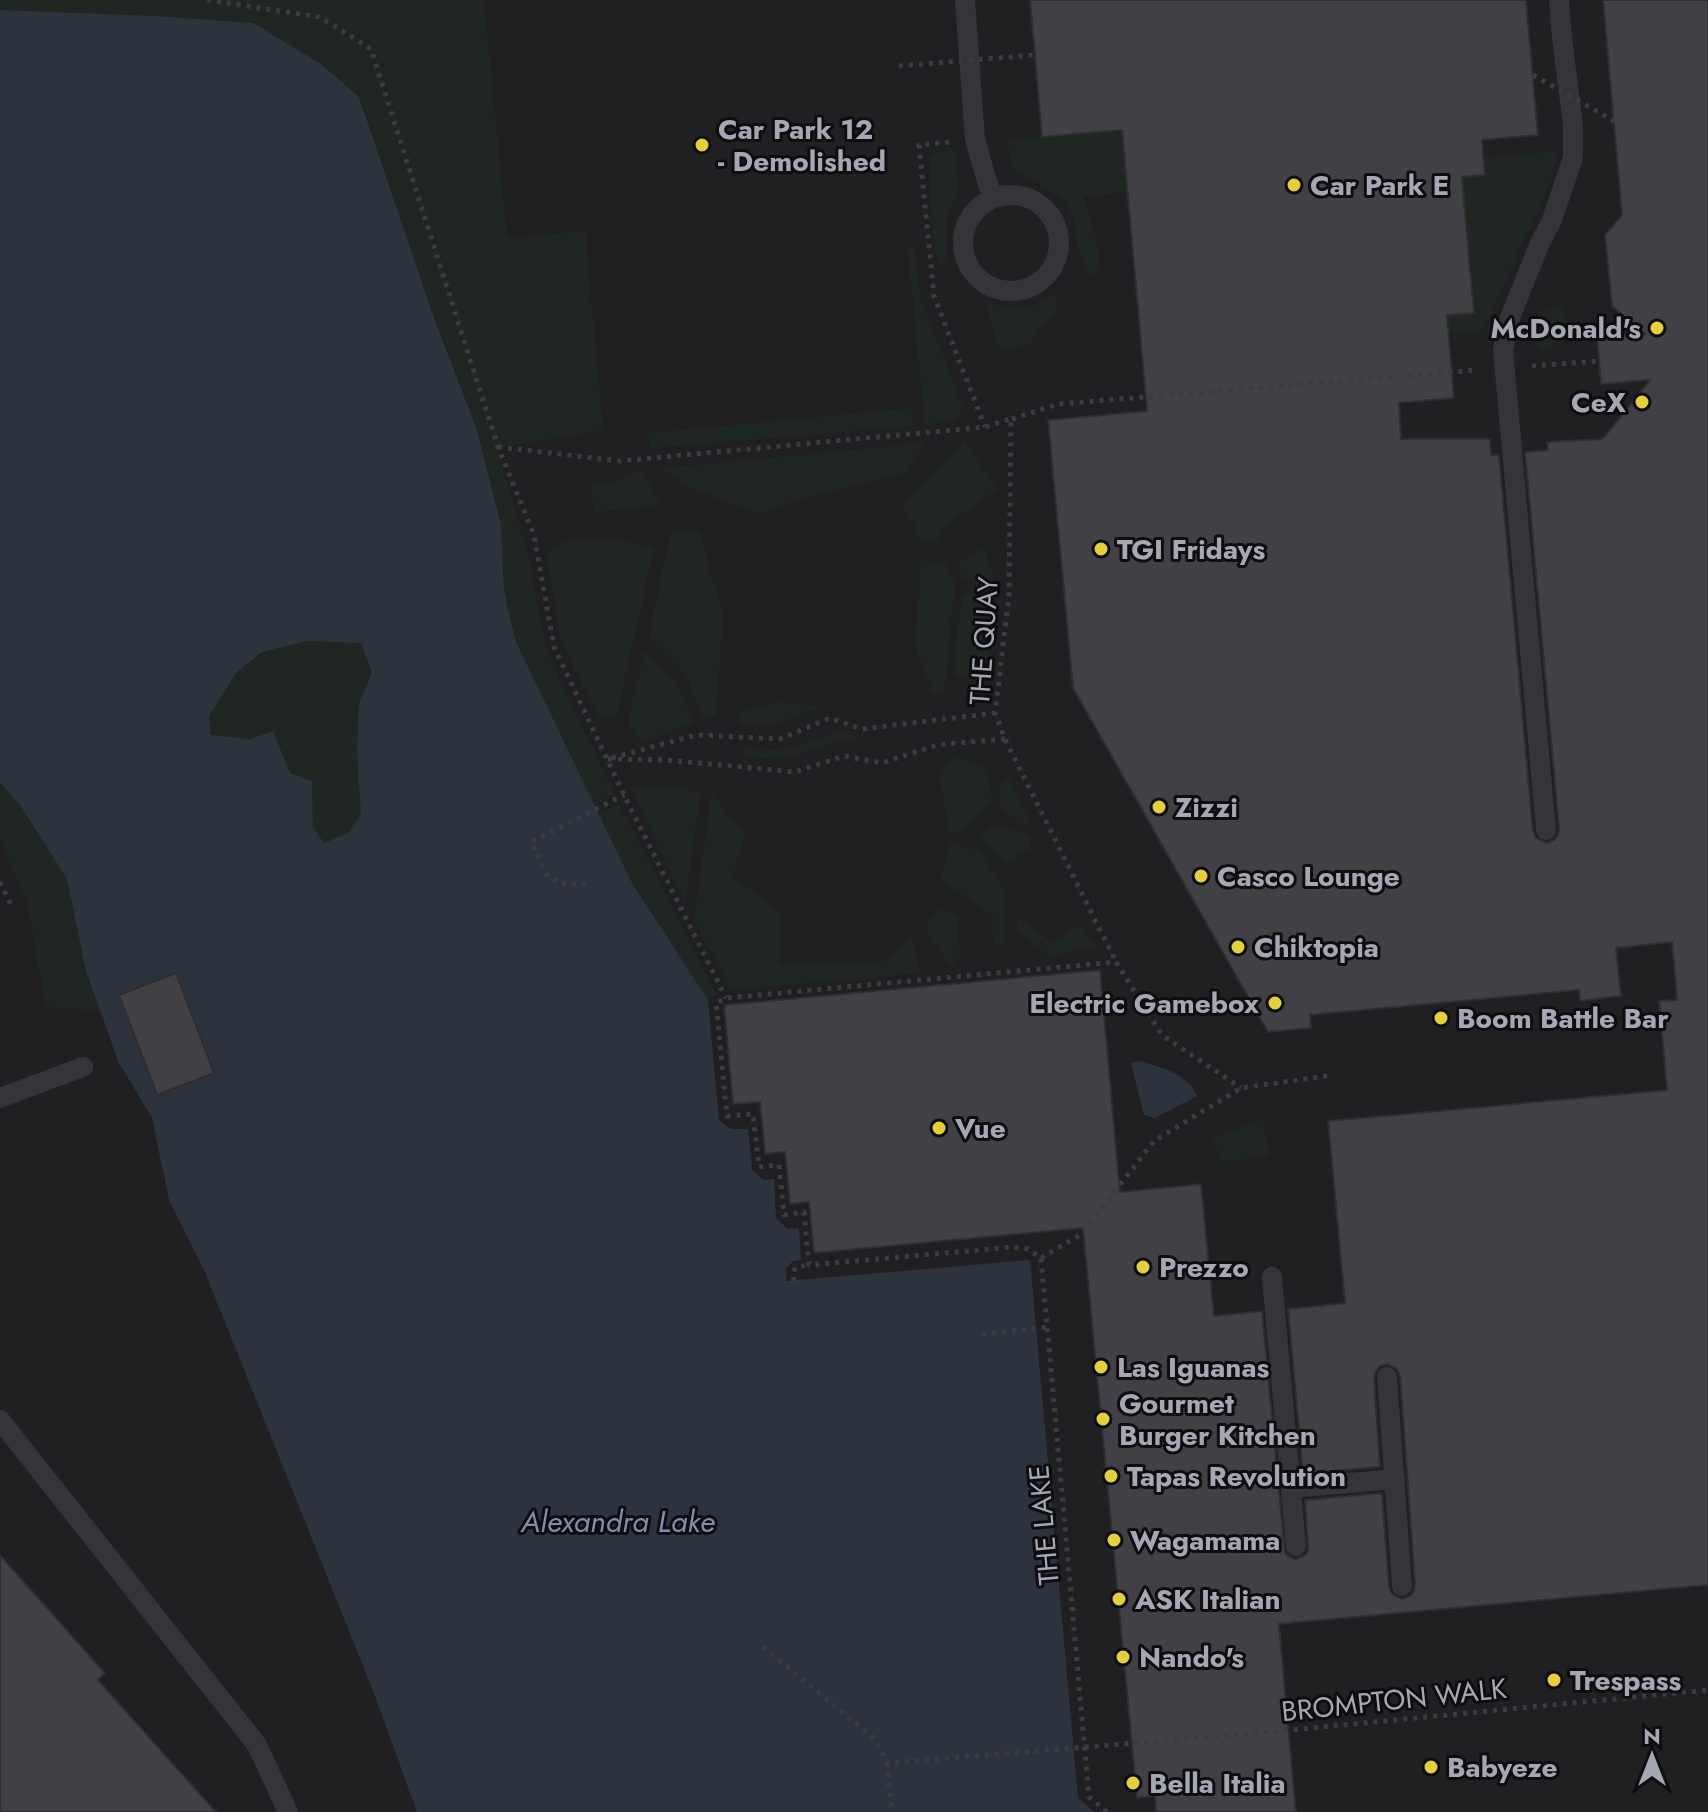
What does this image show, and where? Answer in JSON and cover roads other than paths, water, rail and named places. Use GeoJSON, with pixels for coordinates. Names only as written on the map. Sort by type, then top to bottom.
{"type":"FeatureCollection","features":[{"type":"Feature","properties":{"kind":"lane"},"geometry":{"type":"LineString","coordinates":[[965,0],[975,139],[993,198]]}},
{"type":"Feature","properties":{"kind":"lane"},"geometry":{"type":"LineString","coordinates":[[1546,830],[1503,350],[1509,320],[1551,222],[1573,158],[1573,125],[1559,0]]}},
{"type":"Feature","properties":{"kind":"lane"},"geometry":{"type":"LineString","coordinates":[[1021,196],[1046,210],[1054,221],[1059,249],[1054,265],[1044,278],[1030,287],[1014,291],[997,289],[982,281],[965,259],[963,246],[967,222],[982,204],[993,198],[1021,196]]}},
{"type":"Feature","properties":{"kind":"lane"},"geometry":{"type":"LineString","coordinates":[[0,1098],[83,1067]]}},
{"type":"Feature","properties":{"kind":"lane"},"geometry":{"type":"LineString","coordinates":[[1272,1277],[1296,1546]]}},
{"type":"Feature","properties":{"kind":"lane"},"geometry":{"type":"LineString","coordinates":[[1387,1377],[1402,1586]]}},
{"type":"Feature","properties":{"kind":"lane"},"geometry":{"type":"LineString","coordinates":[[0,1420],[257,1745],[288,1812]]}},
{"type":"Feature","properties":{"kind":"lane"},"geometry":{"type":"LineString","coordinates":[[1291,1488],[1395,1479]]}},
{"type":"Feature","properties":{"kind":"water","name":"Alexandra Lake"},"geometry":{"type":"Polygon","coordinates":[[[0,10],[253,23],[321,64],[359,97],[432,312],[477,430],[501,524],[504,591],[516,642],[632,883],[708,1000],[719,1120],[731,1129],[748,1129],[752,1169],[763,1180],[774,1179],[776,1218],[788,1229],[799,1228],[801,1260],[793,1261],[786,1269],[786,1281],[1030,1260],[1078,1798],[1094,1812],[417,1812],[375,1696],[204,1270],[169,1200],[152,1118],[119,1063],[86,971],[67,879],[20,805],[0,782],[0,10]],[[308,641],[262,652],[236,673],[209,716],[211,735],[250,739],[273,731],[290,773],[312,781],[313,827],[324,843],[348,833],[361,814],[357,750],[359,704],[372,672],[361,643],[308,641]]]}},
{"type":"Feature","properties":{"kind":"water"},"geometry":{"type":"Polygon","coordinates":[[[1139,1061],[1180,1076],[1197,1096],[1155,1118],[1144,1115],[1131,1063],[1139,1061]]]}},
{"type":"Feature","properties":{"kind":"place","name":"Car Park 12 - Demolished"},"geometry":{"type":"Point","coordinates":[702,145]}},
{"type":"Feature","properties":{"kind":"place","name":"Car Park E"},"geometry":{"type":"Point","coordinates":[1294,185]}},
{"type":"Feature","properties":{"kind":"place","name":"McDonald's"},"geometry":{"type":"Point","coordinates":[1657,328]}},
{"type":"Feature","properties":{"kind":"place","name":"CeX"},"geometry":{"type":"Point","coordinates":[1642,402]}},
{"type":"Feature","properties":{"kind":"place","name":"TGI Fridays"},"geometry":{"type":"Point","coordinates":[1101,549]}},
{"type":"Feature","properties":{"kind":"place","name":"Zizzi"},"geometry":{"type":"Point","coordinates":[1159,807]}},
{"type":"Feature","properties":{"kind":"place","name":"Casco Lounge"},"geometry":{"type":"Point","coordinates":[1201,876]}},
{"type":"Feature","properties":{"kind":"place","name":"Chiktopia"},"geometry":{"type":"Point","coordinates":[1238,947]}},
{"type":"Feature","properties":{"kind":"place","name":"Electric Gamebox"},"geometry":{"type":"Point","coordinates":[1275,1003]}},
{"type":"Feature","properties":{"kind":"place","name":"Boom Battle Bar"},"geometry":{"type":"Point","coordinates":[1441,1018]}},
{"type":"Feature","properties":{"kind":"place","name":"Vue"},"geometry":{"type":"Point","coordinates":[939,1128]}},
{"type":"Feature","properties":{"kind":"place","name":"Prezzo"},"geometry":{"type":"Point","coordinates":[1143,1267]}},
{"type":"Feature","properties":{"kind":"place","name":"Las Iguanas"},"geometry":{"type":"Point","coordinates":[1101,1367]}},
{"type":"Feature","properties":{"kind":"place","name":"Gourmet Burger Kitchen"},"geometry":{"type":"Point","coordinates":[1103,1419]}},
{"type":"Feature","properties":{"kind":"place","name":"Tapas Revolution"},"geometry":{"type":"Point","coordinates":[1111,1476]}},
{"type":"Feature","properties":{"kind":"place","name":"Wagamama"},"geometry":{"type":"Point","coordinates":[1114,1540]}},
{"type":"Feature","properties":{"kind":"place","name":"ASK Italian"},"geometry":{"type":"Point","coordinates":[1119,1599]}},
{"type":"Feature","properties":{"kind":"place","name":"Nando's"},"geometry":{"type":"Point","coordinates":[1123,1657]}},
{"type":"Feature","properties":{"kind":"place","name":"Trespass"},"geometry":{"type":"Point","coordinates":[1554,1680]}},
{"type":"Feature","properties":{"kind":"place","name":"Babyeze"},"geometry":{"type":"Point","coordinates":[1431,1767]}},
{"type":"Feature","properties":{"kind":"place","name":"Bella Italia"},"geometry":{"type":"Point","coordinates":[1133,1783]}}]}
